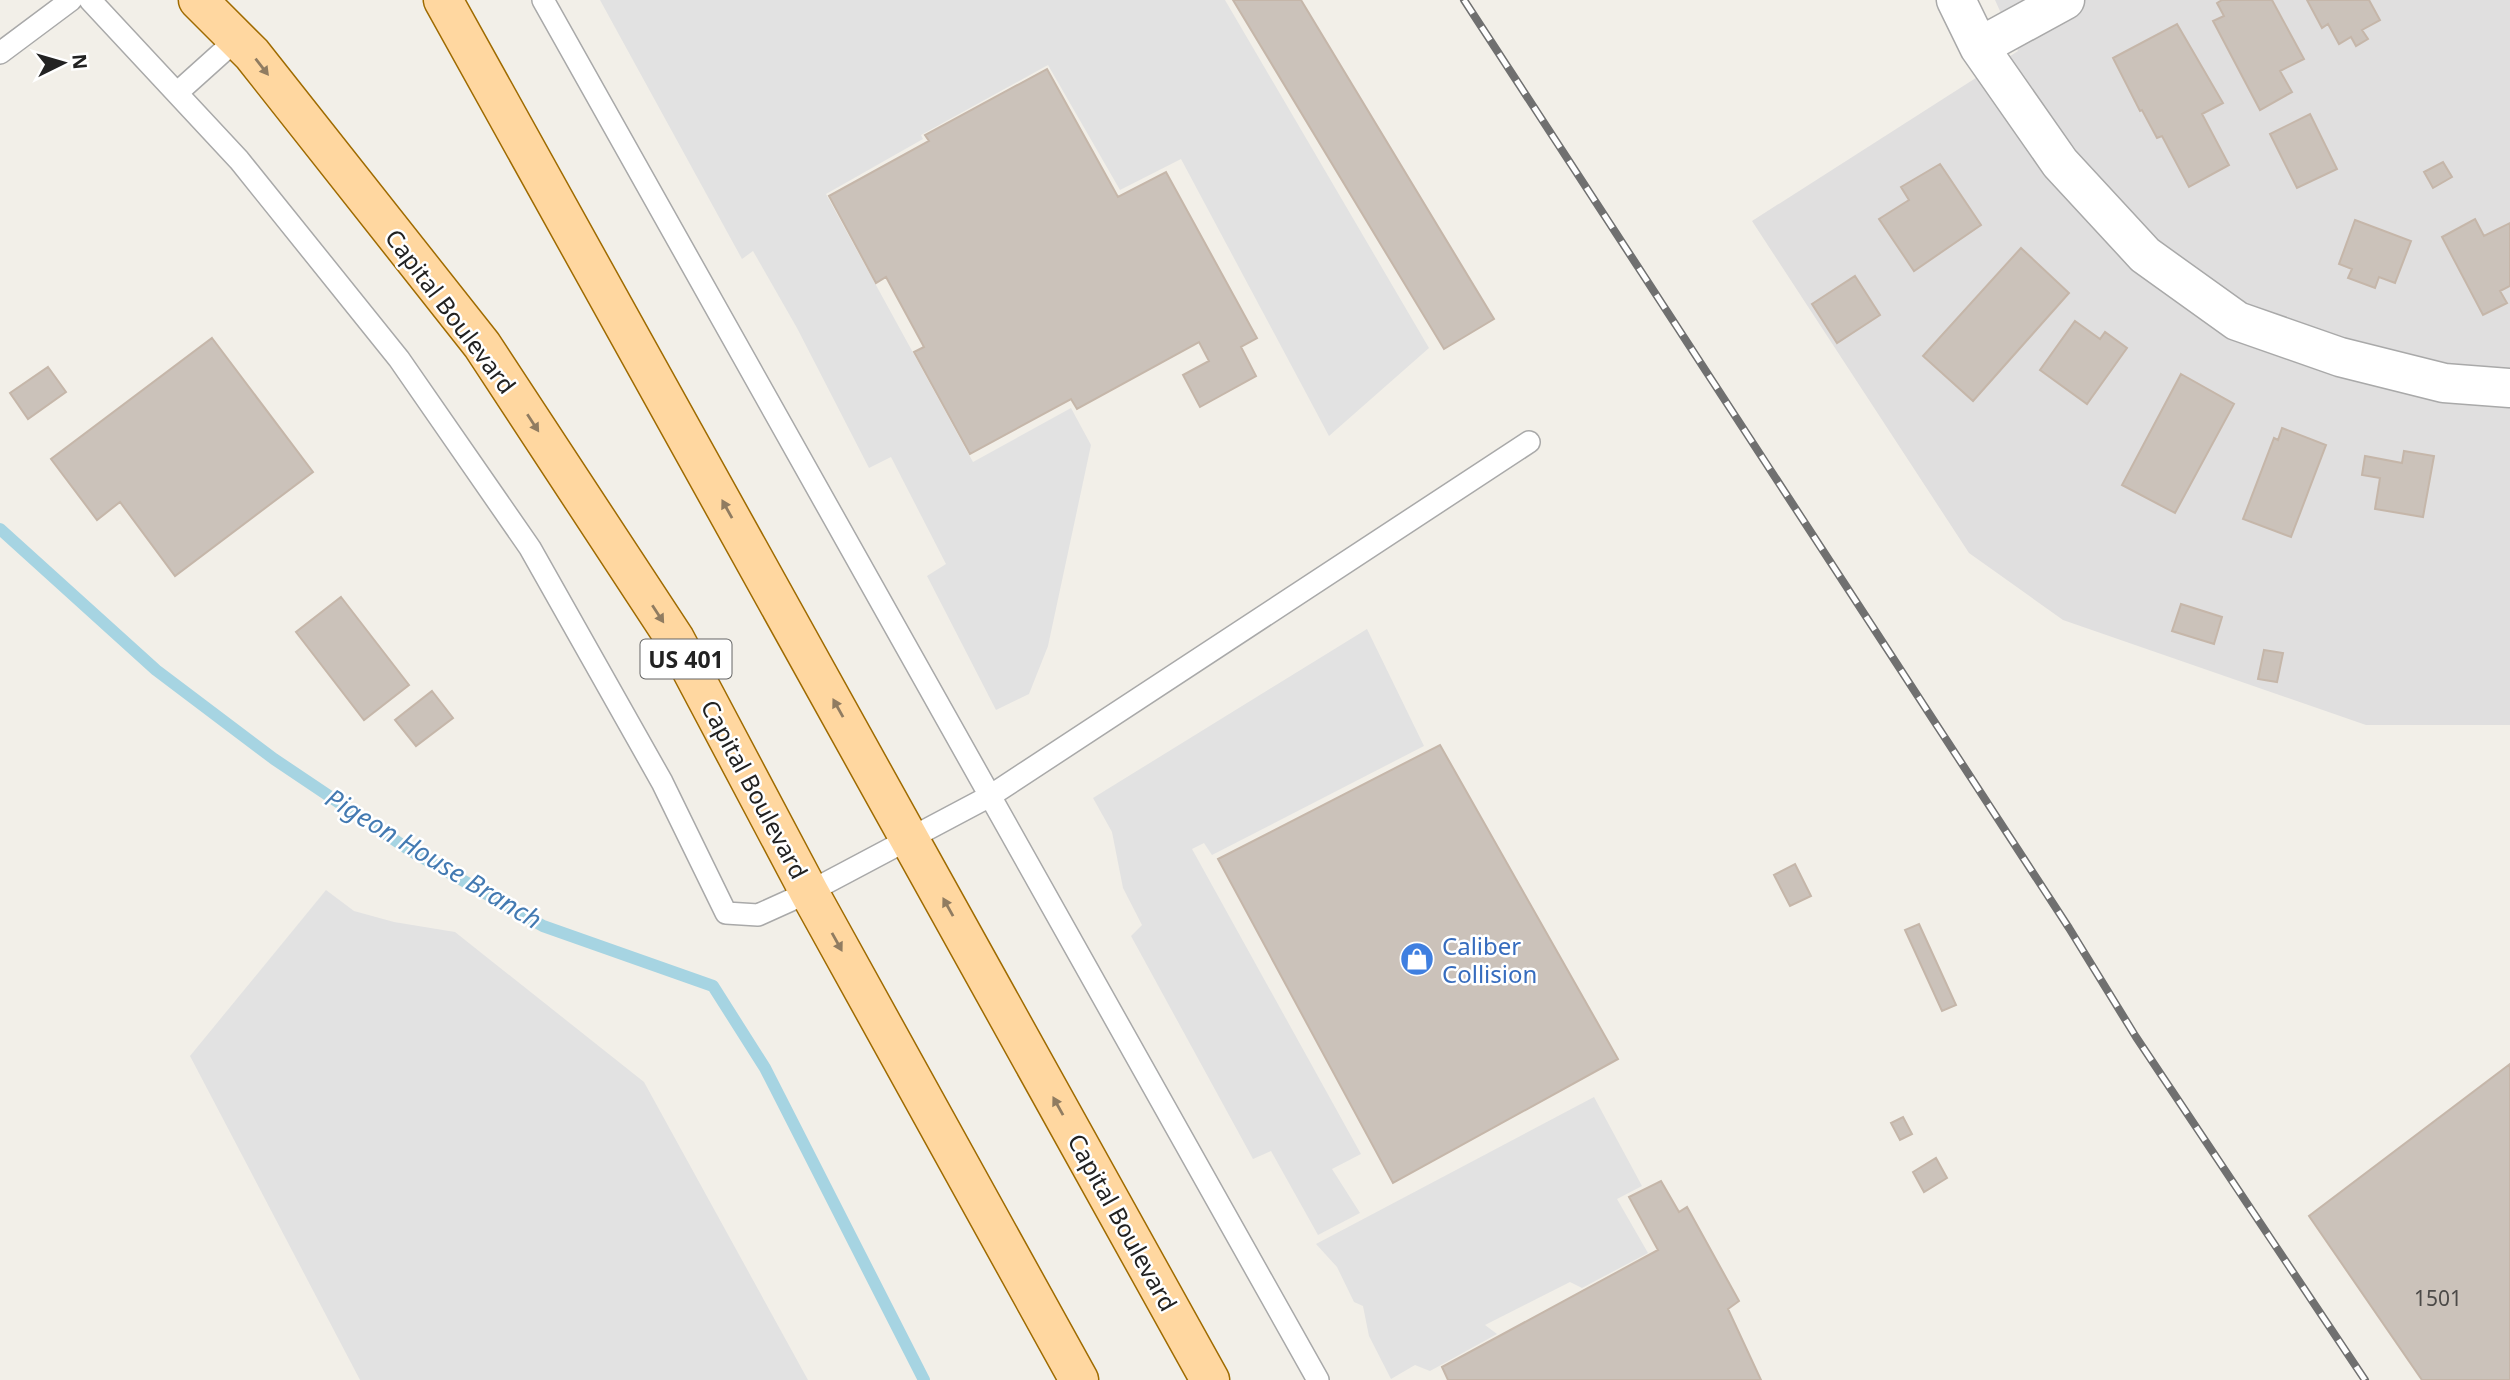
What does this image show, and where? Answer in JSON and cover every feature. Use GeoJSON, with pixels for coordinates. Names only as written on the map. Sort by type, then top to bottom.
{"type":"FeatureCollection","features":[{"type":"Feature","properties":{"kind":"main road","name":"Capital Boulevard"},"geometry":{"type":"LineString","coordinates":[[198,0],[237,39],[482,345],[675,639],[810,892],[1079,1380]]}},
{"type":"Feature","properties":{"kind":"main road","name":"Capital Boulevard"},"geometry":{"type":"LineString","coordinates":[[443,0],[1210,1380]]}},
{"type":"Feature","properties":{"kind":"street"},"geometry":{"type":"LineString","coordinates":[[1956,0],[1979,47],[2060,163],[2136,245],[2237,321],[2340,357],[2444,383],[2510,388]]}},
{"type":"Feature","properties":{"kind":"street"},"geometry":{"type":"LineString","coordinates":[[1979,47],[2065,0]]}},
{"type":"Feature","properties":{"kind":"lane"},"geometry":{"type":"LineString","coordinates":[[0,54],[71,0]]}},
{"type":"Feature","properties":{"kind":"lane"},"geometry":{"type":"LineString","coordinates":[[90,0],[239,160],[399,359],[530,548],[662,782],[726,913],[758,915],[810,892],[990,796],[1529,442]]}},
{"type":"Feature","properties":{"kind":"lane"},"geometry":{"type":"LineString","coordinates":[[543,0],[1318,1380]]}},
{"type":"Feature","properties":{"kind":"lane"},"geometry":{"type":"LineString","coordinates":[[178,92],[237,39]]}},
{"type":"Feature","properties":{"kind":"shaded area"},"geometry":{"type":"Polygon","coordinates":[[[600,0],[1225,0],[1429,348],[1329,436],[1181,159],[1120,190],[1048,65],[921,135],[923,139],[826,194],[973,462],[1071,408],[1091,445],[1048,646],[1029,694],[996,710],[927,576],[946,564],[891,457],[869,468],[797,328],[753,251],[742,259],[600,0]]]}},
{"type":"Feature","properties":{"kind":"shaded area"},"geometry":{"type":"Polygon","coordinates":[[[1995,0],[2510,0],[2510,725],[2366,725],[2063,620],[1969,553],[1752,221],[2018,51],[1995,0]]]}},
{"type":"Feature","properties":{"kind":"shaded area"},"geometry":{"type":"Polygon","coordinates":[[[1367,629],[1424,746],[1212,855],[1204,843],[1192,849],[1361,1154],[1332,1169],[1360,1213],[1318,1235],[1271,1151],[1253,1159],[1131,936],[1142,925],[1123,888],[1112,832],[1093,798],[1367,629]]]}},
{"type":"Feature","properties":{"kind":"shaded area"},"geometry":{"type":"Polygon","coordinates":[[[326,890],[354,911],[394,922],[455,932],[644,1082],[808,1380],[360,1380],[190,1056],[326,890]]]}},
{"type":"Feature","properties":{"kind":"shaded area"},"geometry":{"type":"Polygon","coordinates":[[[1594,1097],[1642,1186],[1617,1199],[1648,1253],[1582,1288],[1570,1282],[1485,1325],[1497,1334],[1430,1371],[1415,1365],[1391,1379],[1369,1336],[1363,1306],[1354,1302],[1337,1267],[1316,1244],[1594,1097]]]}},
{"type":"Feature","properties":{"kind":"building"},"geometry":{"type":"Polygon","coordinates":[[[1233,0],[1301,0],[1494,319],[1444,349],[1233,0]]]}},
{"type":"Feature","properties":{"kind":"building"},"geometry":{"type":"Polygon","coordinates":[[[2222,0],[2272,0],[2304,59],[2280,71],[2292,92],[2260,110],[2213,21],[2224,16],[2217,3],[2222,0]]]}},
{"type":"Feature","properties":{"kind":"building"},"geometry":{"type":"Polygon","coordinates":[[[2307,0],[2369,0],[2380,20],[2362,30],[2368,39],[2356,46],[2351,37],[2339,44],[2328,24],[2322,28],[2307,0]]]}},
{"type":"Feature","properties":{"kind":"building"},"geometry":{"type":"Polygon","coordinates":[[[2177,24],[2223,103],[2202,114],[2229,165],[2189,187],[2162,136],[2157,138],[2142,110],[2140,111],[2113,58],[2177,24]]]}},
{"type":"Feature","properties":{"kind":"building"},"geometry":{"type":"Polygon","coordinates":[[[1047,69],[1118,197],[1166,172],[1257,338],[1241,347],[1256,376],[1200,407],[1183,375],[1209,361],[1199,342],[1077,409],[1071,399],[970,454],[914,352],[924,347],[886,277],[876,283],[829,196],[929,141],[925,135],[1047,69]]]}},
{"type":"Feature","properties":{"kind":"building"},"geometry":{"type":"Polygon","coordinates":[[[2310,114],[2337,169],[2297,188],[2270,134],[2310,114]]]}},
{"type":"Feature","properties":{"kind":"building"},"geometry":{"type":"Polygon","coordinates":[[[2443,162],[2452,177],[2433,188],[2424,172],[2443,162]]]}},
{"type":"Feature","properties":{"kind":"building"},"geometry":{"type":"Polygon","coordinates":[[[1940,164],[1981,225],[1914,271],[1879,219],[1909,200],[1901,187],[1940,164]]]}},
{"type":"Feature","properties":{"kind":"building"},"geometry":{"type":"Polygon","coordinates":[[[2475,219],[2484,236],[2510,223],[2510,286],[2500,291],[2507,303],[2483,315],[2442,237],[2475,219]]]}},
{"type":"Feature","properties":{"kind":"building"},"geometry":{"type":"Polygon","coordinates":[[[2355,220],[2411,241],[2395,283],[2379,277],[2375,288],[2348,278],[2352,269],[2339,264],[2355,220]]]}},
{"type":"Feature","properties":{"kind":"building"},"geometry":{"type":"Polygon","coordinates":[[[2021,248],[2069,293],[1973,401],[1923,356],[2021,248]]]}},
{"type":"Feature","properties":{"kind":"building"},"geometry":{"type":"Polygon","coordinates":[[[1855,276],[1880,315],[1837,343],[1812,304],[1855,276]]]}},
{"type":"Feature","properties":{"kind":"building"},"geometry":{"type":"Polygon","coordinates":[[[2075,321],[2100,339],[2105,332],[2127,348],[2087,404],[2040,370],[2075,321]]]}},
{"type":"Feature","properties":{"kind":"building"},"geometry":{"type":"Polygon","coordinates":[[[212,338],[313,472],[175,576],[120,502],[97,520],[51,459],[212,338]]]}},
{"type":"Feature","properties":{"kind":"building"},"geometry":{"type":"Polygon","coordinates":[[[48,367],[66,392],[28,419],[10,393],[48,367]]]}},
{"type":"Feature","properties":{"kind":"building"},"geometry":{"type":"Polygon","coordinates":[[[2181,374],[2234,404],[2175,513],[2122,485],[2181,374]]]}},
{"type":"Feature","properties":{"kind":"building"},"geometry":{"type":"Polygon","coordinates":[[[2282,428],[2326,445],[2291,537],[2243,519],[2274,438],[2278,440],[2282,428]]]}},
{"type":"Feature","properties":{"kind":"building"},"geometry":{"type":"Polygon","coordinates":[[[2404,451],[2434,456],[2423,517],[2375,509],[2380,478],[2362,475],[2365,456],[2402,463],[2404,451]]]}},
{"type":"Feature","properties":{"kind":"building"},"geometry":{"type":"Polygon","coordinates":[[[341,597],[409,685],[364,720],[296,632],[341,597]]]}},
{"type":"Feature","properties":{"kind":"building"},"geometry":{"type":"Polygon","coordinates":[[[2181,604],[2222,617],[2214,644],[2172,631],[2181,604]]]}},
{"type":"Feature","properties":{"kind":"building"},"geometry":{"type":"Polygon","coordinates":[[[2264,650],[2283,653],[2277,682],[2258,679],[2264,650]]]}},
{"type":"Feature","properties":{"kind":"building"},"geometry":{"type":"Polygon","coordinates":[[[432,691],[453,718],[416,746],[395,720],[432,691]]]}},
{"type":"Feature","properties":{"kind":"building","name":"Caliber Collision"},"geometry":{"type":"Polygon","coordinates":[[[1440,745],[1618,1059],[1393,1183],[1218,859],[1440,745]]]}},
{"type":"Feature","properties":{"kind":"building"},"geometry":{"type":"Polygon","coordinates":[[[1795,864],[1811,896],[1790,906],[1774,875],[1795,864]]]}},
{"type":"Feature","properties":{"kind":"building"},"geometry":{"type":"Polygon","coordinates":[[[1919,924],[1956,1005],[1942,1011],[1905,930],[1919,924]]]}},
{"type":"Feature","properties":{"kind":"building"},"geometry":{"type":"Polygon","coordinates":[[[2510,1064],[2510,1380],[2422,1380],[2309,1216],[2510,1064]]]}},
{"type":"Feature","properties":{"kind":"building"},"geometry":{"type":"Polygon","coordinates":[[[1903,1117],[1912,1134],[1900,1140],[1891,1123],[1903,1117]]]}},
{"type":"Feature","properties":{"kind":"building"},"geometry":{"type":"Polygon","coordinates":[[[1936,1158],[1947,1178],[1924,1192],[1913,1172],[1936,1158]]]}},
{"type":"Feature","properties":{"kind":"building"},"geometry":{"type":"Polygon","coordinates":[[[1661,1181],[1679,1212],[1687,1207],[1739,1301],[1728,1309],[1761,1380],[1448,1380],[1442,1367],[1658,1250],[1629,1197],[1661,1181]]]}},
{"type":"Feature","properties":{"kind":"waterway","name":"Pigeon House Branch"},"geometry":{"type":"LineString","coordinates":[[0,529],[156,670],[274,759],[411,851],[543,926],[713,986],[765,1068],[924,1380]]}},
{"type":"Feature","properties":{"kind":"railway"},"geometry":{"type":"LineString","coordinates":[[1464,0],[2069,928],[2136,1037],[2365,1380]]}},
{"type":"Feature","properties":{"kind":"place","name":"Caliber Collision"},"geometry":{"type":"Point","coordinates":[1417,959]}}]}
